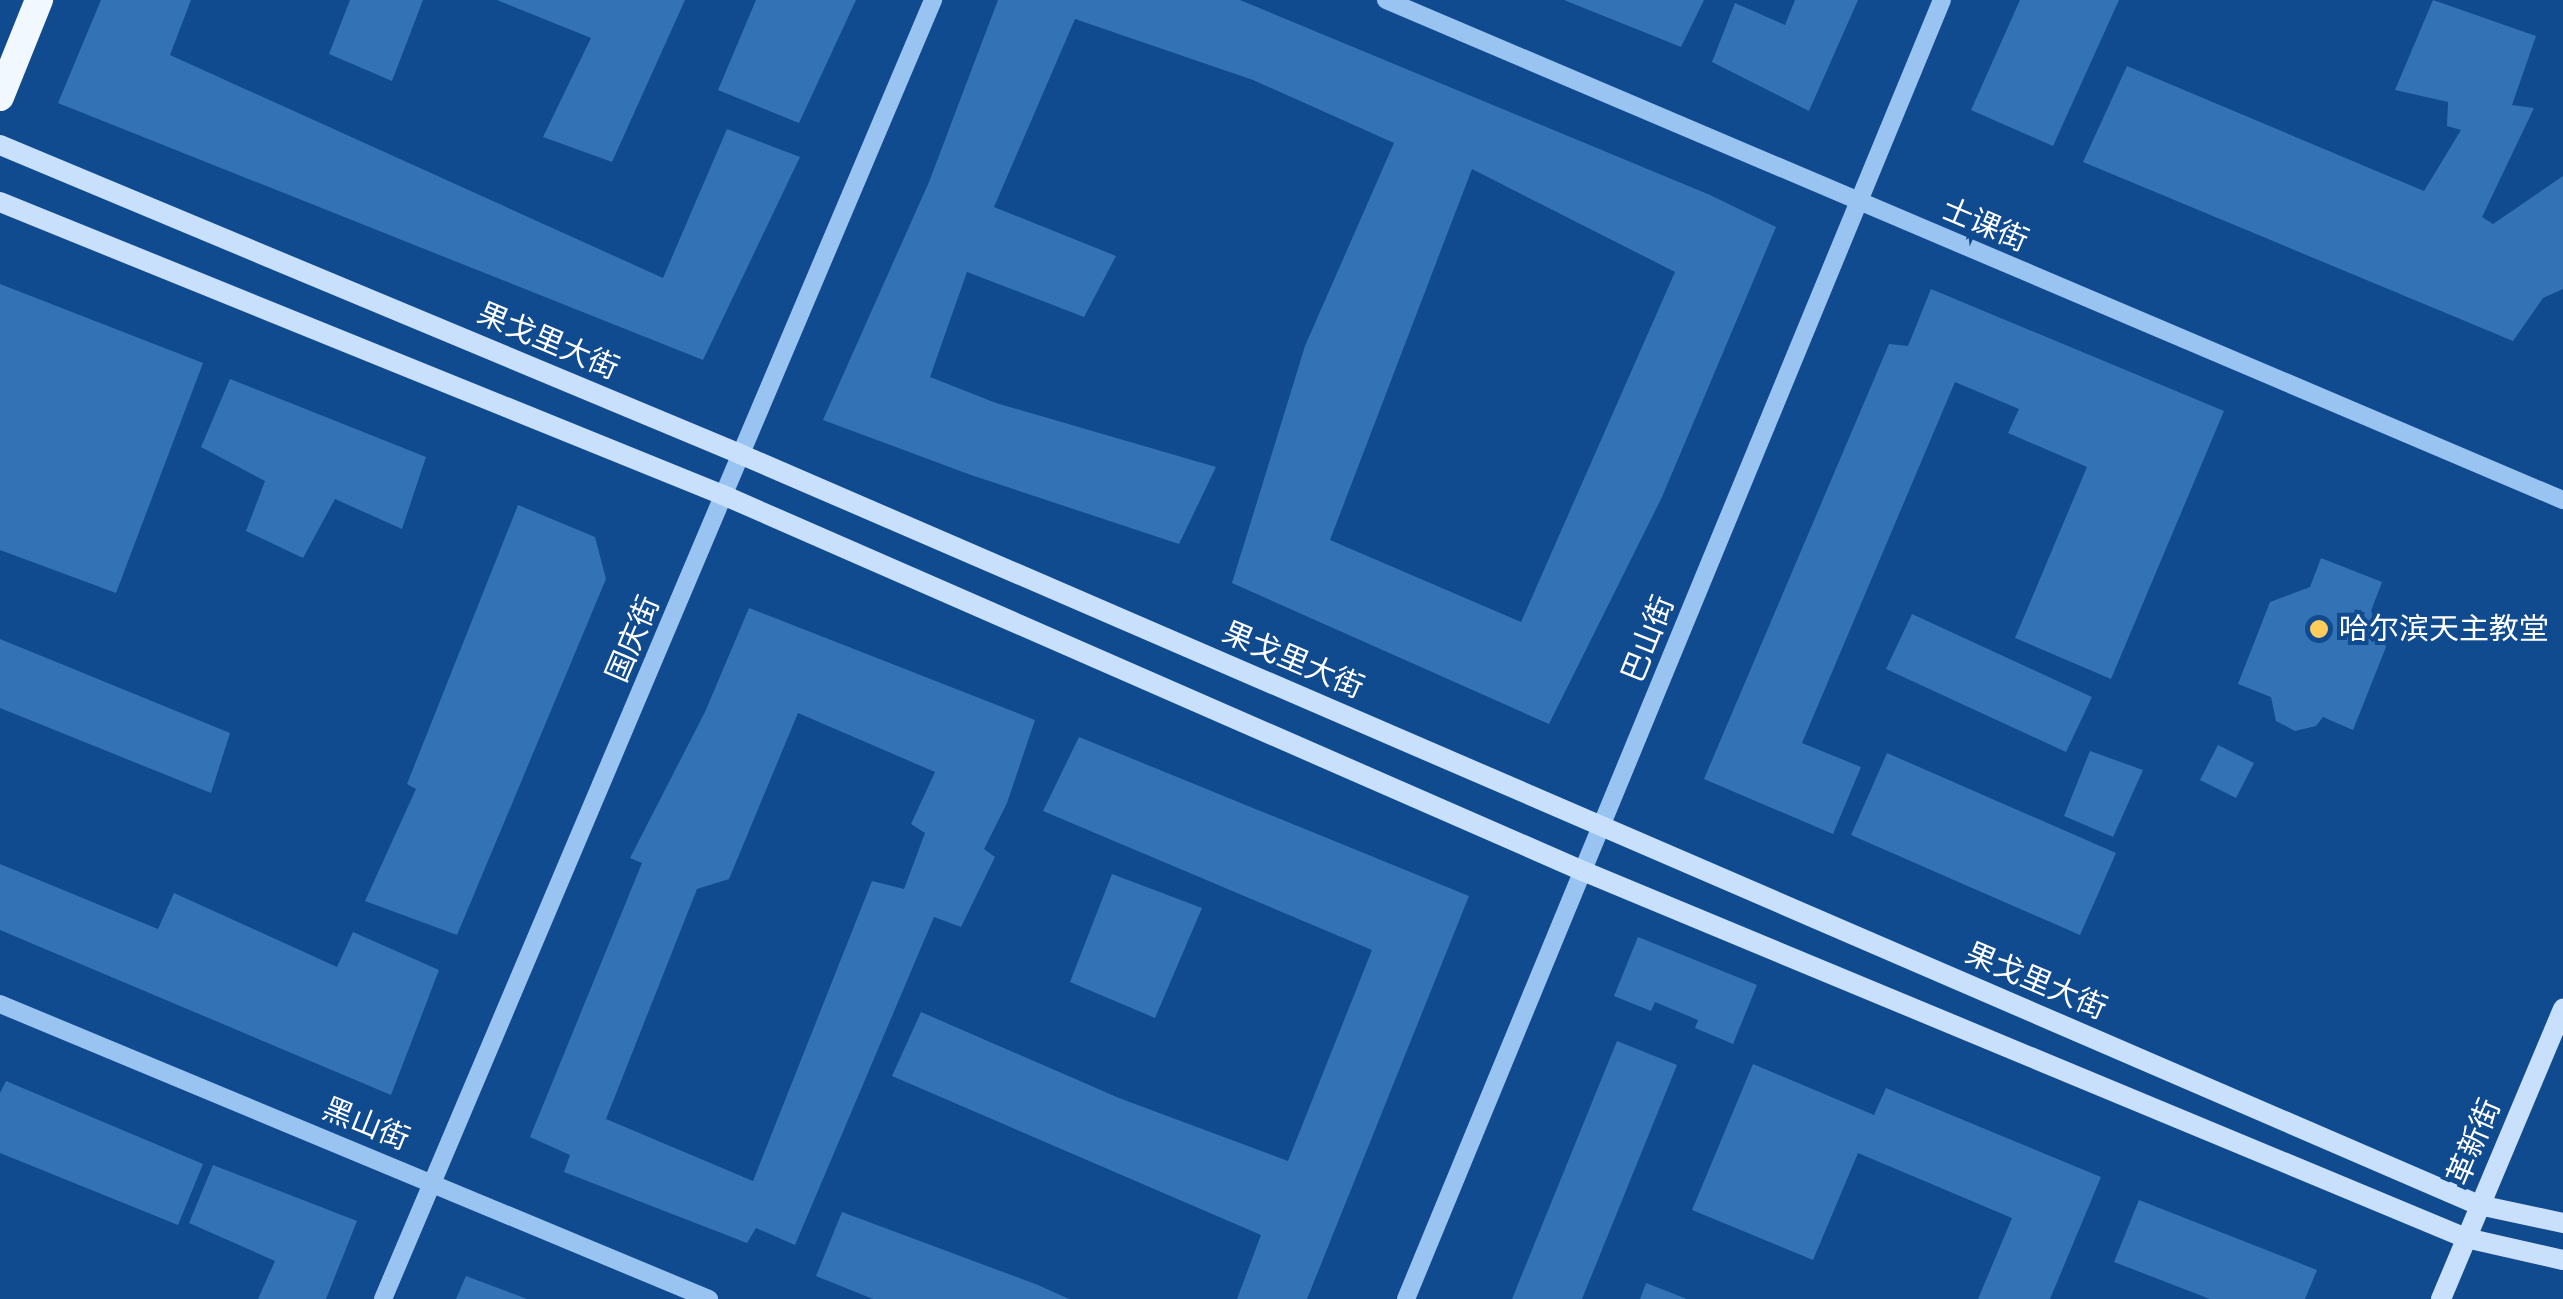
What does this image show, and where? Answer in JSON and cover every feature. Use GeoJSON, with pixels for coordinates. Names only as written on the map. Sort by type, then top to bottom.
{"type":"FeatureCollection","features":[{"type":"Feature","properties":{"kind":"highway"},"geometry":{"type":"LineString","coordinates":[[0,97],[40,0]]}},
{"type":"Feature","properties":{"kind":"main road","name":"果戈里大街"},"geometry":{"type":"LineString","coordinates":[[0,144],[740,454],[2479,1205],[2563,1223]]}},
{"type":"Feature","properties":{"kind":"main road"},"geometry":{"type":"LineString","coordinates":[[0,202],[723,495],[1583,871],[2466,1238],[2563,1260]]}},
{"type":"Feature","properties":{"kind":"main road","name":"革新街"},"geometry":{"type":"LineString","coordinates":[[2441,1299],[2563,1008]]}},
{"type":"Feature","properties":{"kind":"street","name":"国庆街"},"geometry":{"type":"LineString","coordinates":[[383,1299],[933,0]]}},
{"type":"Feature","properties":{"kind":"street","name":"士课街"},"geometry":{"type":"LineString","coordinates":[[1386,0],[2563,500]]}},
{"type":"Feature","properties":{"kind":"street","name":"巴山街"},"geometry":{"type":"LineString","coordinates":[[1406,1299],[1942,0]]}},
{"type":"Feature","properties":{"kind":"street","name":"黑山街"},"geometry":{"type":"LineString","coordinates":[[0,1004],[709,1299]]}},
{"type":"Feature","properties":{"kind":"building"},"geometry":{"type":"Polygon","coordinates":[[[101,0],[191,0],[170,55],[663,278],[727,129],[800,157],[703,360],[58,103],[101,0]]]}},
{"type":"Feature","properties":{"kind":"building"},"geometry":{"type":"Polygon","coordinates":[[[350,0],[423,0],[392,81],[329,54],[350,0]]]}},
{"type":"Feature","properties":{"kind":"building"},"geometry":{"type":"Polygon","coordinates":[[[497,0],[685,0],[612,162],[543,137],[591,38],[497,0]]]}},
{"type":"Feature","properties":{"kind":"building"},"geometry":{"type":"Polygon","coordinates":[[[756,0],[856,0],[799,123],[718,90],[756,0]]]}},
{"type":"Feature","properties":{"kind":"building"},"geometry":{"type":"Polygon","coordinates":[[[998,0],[1240,0],[1710,195],[1776,227],[1662,497],[1549,724],[1232,583],[1305,346],[1394,143],[1253,80],[1075,19],[994,207],[1116,256],[1084,317],[967,272],[930,377],[996,403],[1216,467],[1179,544],[971,475],[823,420],[929,182],[998,0]],[[1472,169],[1330,540],[1521,622],[1675,272],[1472,169]]]}},
{"type":"Feature","properties":{"kind":"building"},"geometry":{"type":"Polygon","coordinates":[[[1564,0],[1704,0],[1681,47],[1564,0]]]}},
{"type":"Feature","properties":{"kind":"building"},"geometry":{"type":"Polygon","coordinates":[[[1795,0],[1858,0],[1809,111],[1712,62],[1735,3],[1785,25],[1795,0]]]}},
{"type":"Feature","properties":{"kind":"building"},"geometry":{"type":"Polygon","coordinates":[[[2020,0],[2119,0],[2053,146],[1971,110],[2020,0]]]}},
{"type":"Feature","properties":{"kind":"building"},"geometry":{"type":"Polygon","coordinates":[[[2433,0],[2536,36],[2512,105],[2534,108],[2482,217],[2493,224],[2563,176],[2563,289],[2543,298],[2513,341],[2083,162],[2127,66],[2424,191],[2461,130],[2447,126],[2448,102],[2395,90],[2433,0]]]}},
{"type":"Feature","properties":{"kind":"building"},"geometry":{"type":"Polygon","coordinates":[[[0,284],[203,363],[116,593],[0,550],[0,284]]]}},
{"type":"Feature","properties":{"kind":"building"},"geometry":{"type":"Polygon","coordinates":[[[1931,289],[2224,411],[2111,679],[2015,638],[2087,467],[2008,433],[2019,409],[1955,382],[1802,743],[1861,767],[1833,834],[1704,779],[1889,344],[1908,346],[1931,289]]]}},
{"type":"Feature","properties":{"kind":"building"},"geometry":{"type":"Polygon","coordinates":[[[230,379],[426,457],[402,529],[335,499],[303,558],[246,531],[265,481],[201,447],[230,379]]]}},
{"type":"Feature","properties":{"kind":"building"},"geometry":{"type":"Polygon","coordinates":[[[518,505],[595,537],[606,579],[457,935],[365,901],[416,789],[407,784],[518,505]]]}},
{"type":"Feature","properties":{"kind":"building","name":"哈尔滨天主教堂"},"geometry":{"type":"Polygon","coordinates":[[[2321,558],[2382,582],[2371,611],[2386,647],[2353,730],[2323,717],[2316,726],[2295,731],[2276,721],[2271,697],[2238,684],[2270,602],[2310,587],[2321,558]]]}},
{"type":"Feature","properties":{"kind":"building"},"geometry":{"type":"Polygon","coordinates":[[[749,608],[1035,720],[1007,803],[984,849],[995,857],[961,927],[934,917],[795,1245],[756,1228],[747,1243],[564,1172],[570,1155],[530,1137],[642,863],[630,858],[705,712],[749,608]],[[798,713],[729,879],[697,889],[606,1119],[753,1181],[872,881],[904,889],[925,833],[911,824],[935,772],[798,713]]]}},
{"type":"Feature","properties":{"kind":"building"},"geometry":{"type":"Polygon","coordinates":[[[1912,614],[2092,697],[2066,752],[1886,669],[1912,614]]]}},
{"type":"Feature","properties":{"kind":"building"},"geometry":{"type":"Polygon","coordinates":[[[0,639],[230,733],[211,793],[0,708],[0,639]]]}},
{"type":"Feature","properties":{"kind":"building"},"geometry":{"type":"Polygon","coordinates":[[[1079,737],[1469,896],[1307,1299],[1237,1299],[1261,1235],[892,1076],[921,1012],[1119,1098],[1288,1161],[1372,950],[1043,811],[1079,737]]]}},
{"type":"Feature","properties":{"kind":"building"},"geometry":{"type":"Polygon","coordinates":[[[2218,745],[2254,763],[2236,798],[2200,780],[2218,745]]]}},
{"type":"Feature","properties":{"kind":"building"},"geometry":{"type":"Polygon","coordinates":[[[2090,751],[2143,770],[2113,837],[2064,816],[2090,751]]]}},
{"type":"Feature","properties":{"kind":"building"},"geometry":{"type":"Polygon","coordinates":[[[1887,753],[2116,853],[2080,935],[1851,835],[1887,753]]]}},
{"type":"Feature","properties":{"kind":"building"},"geometry":{"type":"Polygon","coordinates":[[[0,864],[158,929],[174,893],[337,967],[353,932],[439,970],[391,1095],[0,930],[0,864]]]}},
{"type":"Feature","properties":{"kind":"building"},"geometry":{"type":"Polygon","coordinates":[[[1112,874],[1202,908],[1155,1018],[1070,982],[1112,874]]]}},
{"type":"Feature","properties":{"kind":"building"},"geometry":{"type":"Polygon","coordinates":[[[1638,937],[1757,985],[1733,1044],[1695,1028],[1698,1020],[1655,1002],[1651,1011],[1614,996],[1638,937]]]}},
{"type":"Feature","properties":{"kind":"building"},"geometry":{"type":"Polygon","coordinates":[[[1617,1041],[1677,1065],[1582,1299],[1512,1299],[1617,1041]]]}},
{"type":"Feature","properties":{"kind":"building"},"geometry":{"type":"Polygon","coordinates":[[[1753,1064],[1874,1115],[1886,1088],[2101,1177],[2050,1299],[1978,1299],[2012,1218],[1858,1153],[1813,1260],[1692,1210],[1753,1064]]]}},
{"type":"Feature","properties":{"kind":"building"},"geometry":{"type":"Polygon","coordinates":[[[6,1081],[203,1164],[178,1225],[0,1153],[0,1093],[6,1081]]]}},
{"type":"Feature","properties":{"kind":"building"},"geometry":{"type":"Polygon","coordinates":[[[213,1165],[357,1221],[326,1299],[258,1299],[275,1261],[189,1223],[213,1165]]]}},
{"type":"Feature","properties":{"kind":"building"},"geometry":{"type":"Polygon","coordinates":[[[2139,1200],[2317,1270],[2305,1299],[2210,1299],[2114,1262],[2139,1200]]]}},
{"type":"Feature","properties":{"kind":"building"},"geometry":{"type":"Polygon","coordinates":[[[842,1212],[1069,1299],[873,1299],[816,1276],[842,1212]]]}},
{"type":"Feature","properties":{"kind":"building"},"geometry":{"type":"Polygon","coordinates":[[[466,1276],[527,1299],[456,1299],[466,1276]]]}},
{"type":"Feature","properties":{"kind":"building"},"geometry":{"type":"Polygon","coordinates":[[[1646,1283],[1687,1299],[1640,1299],[1646,1283]]]}},
{"type":"Feature","properties":{"kind":"place","name":"哈尔滨天主教堂"},"geometry":{"type":"Point","coordinates":[2319,629]}}]}
